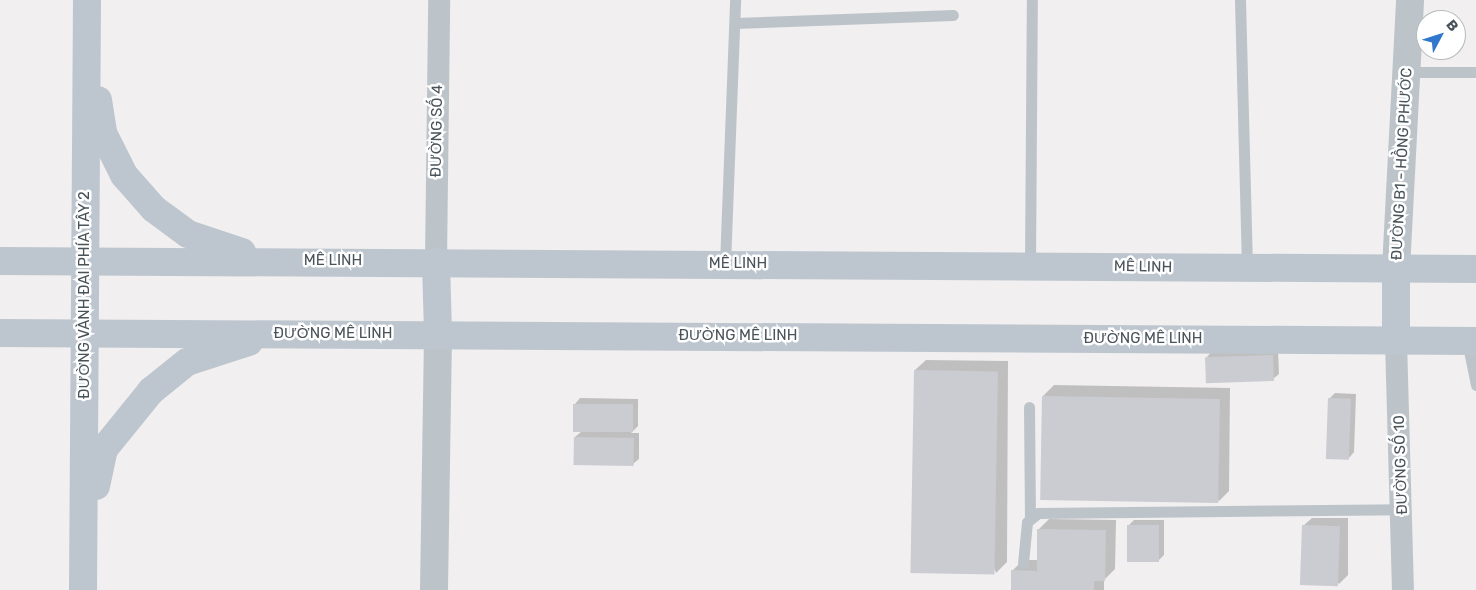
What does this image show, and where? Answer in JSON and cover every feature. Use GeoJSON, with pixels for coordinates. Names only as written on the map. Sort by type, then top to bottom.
{"type":"FeatureCollection","features":[{"type":"Feature","properties":{"kind":"main road","name":"ĐƯỜNG VÀNH ĐAI PHÍA TÂY 2"},"geometry":{"type":"LineString","coordinates":[[83,590],[87,0]]}},
{"type":"Feature","properties":{"kind":"main road"},"geometry":{"type":"LineString","coordinates":[[91,0],[94,76],[103,133],[124,175],[154,209],[188,234],[233,250],[302,261]]}},
{"type":"Feature","properties":{"kind":"main road","name":"MÊ LINH"},"geometry":{"type":"LineString","coordinates":[[0,261],[302,261],[1476,269]]}},
{"type":"Feature","properties":{"kind":"main road"},"geometry":{"type":"LineString","coordinates":[[436,262],[438,334]]}},
{"type":"Feature","properties":{"kind":"main road"},"geometry":{"type":"LineString","coordinates":[[1396,269],[1396,341]]}},
{"type":"Feature","properties":{"kind":"main road","name":"ĐƯỜNG MÊ LINH"},"geometry":{"type":"LineString","coordinates":[[0,333],[295,333],[1471,341]]}},
{"type":"Feature","properties":{"kind":"main road"},"geometry":{"type":"LineString","coordinates":[[94,590],[95,494],[104,450],[126,418],[187,362],[228,346],[295,333]]}},
{"type":"Feature","properties":{"kind":"street","name":"ĐƯỜNG SỐ 4"},"geometry":{"type":"LineString","coordinates":[[436,262],[439,0]]}},
{"type":"Feature","properties":{"kind":"street","name":"ĐƯỜNG B1 - HỒNG PHƯỚC"},"geometry":{"type":"LineString","coordinates":[[1396,269],[1408,72],[1410,0]]}},
{"type":"Feature","properties":{"kind":"street"},"geometry":{"type":"LineString","coordinates":[[434,590],[438,334]]}},
{"type":"Feature","properties":{"kind":"street","name":"ĐƯỜNG SỐ 10"},"geometry":{"type":"LineString","coordinates":[[1396,341],[1404,509],[1403,590]]}},
{"type":"Feature","properties":{"kind":"lane"},"geometry":{"type":"LineString","coordinates":[[725,264],[735,23],[734,0]]}},
{"type":"Feature","properties":{"kind":"lane"},"geometry":{"type":"LineString","coordinates":[[1030,266],[1032,0]]}},
{"type":"Feature","properties":{"kind":"lane"},"geometry":{"type":"LineString","coordinates":[[1240,0],[1247,268]]}},
{"type":"Feature","properties":{"kind":"lane"},"geometry":{"type":"LineString","coordinates":[[735,23],[953,15]]}},
{"type":"Feature","properties":{"kind":"lane"},"geometry":{"type":"LineString","coordinates":[[1408,72],[1476,72]]}},
{"type":"Feature","properties":{"kind":"lane"},"geometry":{"type":"LineString","coordinates":[[1471,341],[1476,385]]}},
{"type":"Feature","properties":{"kind":"lane"},"geometry":{"type":"LineString","coordinates":[[1023,563],[1030,516],[1029,406]]}},
{"type":"Feature","properties":{"kind":"lane"},"geometry":{"type":"LineString","coordinates":[[1030,516],[1404,509]]}},
{"type":"Feature","properties":{"kind":"building"},"geometry":{"type":"Polygon","coordinates":[[[1273,355],[1274,381],[1206,383],[1205,357],[1273,355]]]}},
{"type":"Feature","properties":{"kind":"building"},"geometry":{"type":"Polygon","coordinates":[[[914,370],[998,371],[994,574],[910,573],[914,370]]]}},
{"type":"Feature","properties":{"kind":"building"},"geometry":{"type":"Polygon","coordinates":[[[1042,396],[1220,399],[1218,503],[1040,500],[1042,396]]]}},
{"type":"Feature","properties":{"kind":"building"},"geometry":{"type":"Polygon","coordinates":[[[1328,398],[1351,399],[1349,460],[1326,459],[1328,398]]]}},
{"type":"Feature","properties":{"kind":"building"},"geometry":{"type":"Polygon","coordinates":[[[573,404],[633,404],[633,432],[573,432],[573,404]]]}},
{"type":"Feature","properties":{"kind":"building"},"geometry":{"type":"Polygon","coordinates":[[[574,437],[634,438],[634,466],[574,465],[574,437]]]}},
{"type":"Feature","properties":{"kind":"building"},"geometry":{"type":"Polygon","coordinates":[[[1127,525],[1159,525],[1159,562],[1127,562],[1127,525]]]}},
{"type":"Feature","properties":{"kind":"building"},"geometry":{"type":"Polygon","coordinates":[[[1302,525],[1340,526],[1338,586],[1300,585],[1302,525]]]}},
{"type":"Feature","properties":{"kind":"building"},"geometry":{"type":"Polygon","coordinates":[[[1037,529],[1106,530],[1105,581],[1094,581],[1094,590],[1011,590],[1011,570],[1037,571],[1037,529]]]}}]}
